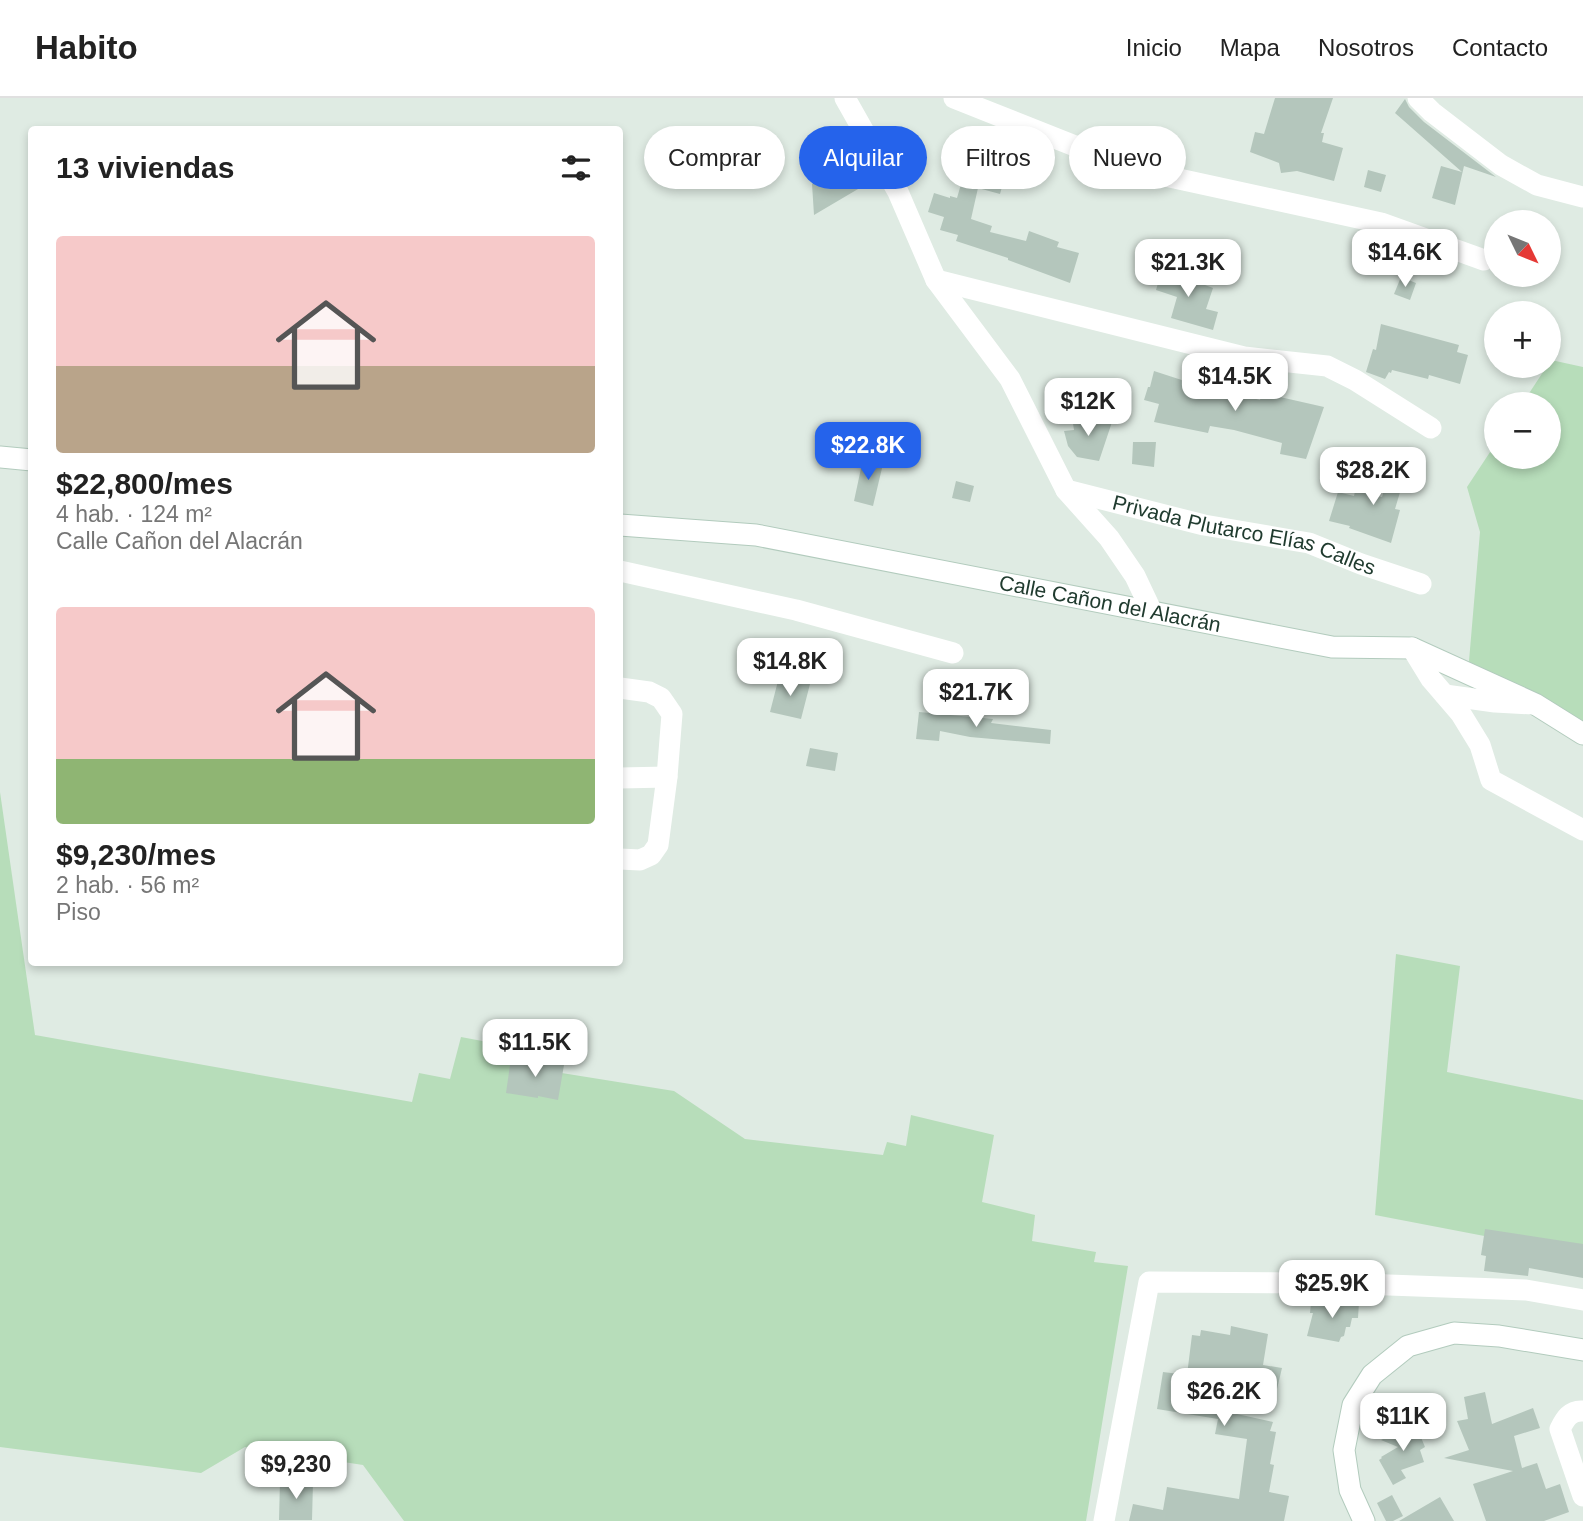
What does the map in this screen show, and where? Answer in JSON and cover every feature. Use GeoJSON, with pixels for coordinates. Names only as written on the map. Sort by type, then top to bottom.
{"type":"FeatureCollection","features":[{"type":"Feature","properties":{"kind":"street"},"geometry":{"type":"LineString","coordinates":[[845,98],[898,192],[936,280],[1010,379],[1066,490],[1109,538],[1135,576],[1152,612]]}},
{"type":"Feature","properties":{"kind":"street"},"geometry":{"type":"LineString","coordinates":[[954,98],[1133,169],[1381,223],[1484,260]]}},
{"type":"Feature","properties":{"kind":"street"},"geometry":{"type":"LineString","coordinates":[[1418,98],[1501,165],[1537,185],[1583,197]]}},
{"type":"Feature","properties":{"kind":"street"},"geometry":{"type":"LineString","coordinates":[[936,280],[1244,357],[1326,366],[1355,380],[1431,428]]}},
{"type":"Feature","properties":{"kind":"street"},"geometry":{"type":"LineString","coordinates":[[0,457],[28,460]]}},
{"type":"Feature","properties":{"kind":"street","name":"Privada Plutarco Elías Calles"},"geometry":{"type":"LineString","coordinates":[[1066,490],[1204,525],[1309,543],[1421,584]]}},
{"type":"Feature","properties":{"kind":"street","name":"Calle Cañon del Alacrán"},"geometry":{"type":"LineString","coordinates":[[623,525],[756,535],[1332,647],[1412,648],[1535,704],[1583,734]]}},
{"type":"Feature","properties":{"kind":"street"},"geometry":{"type":"LineString","coordinates":[[623,572],[796,610],[953,653]]}},
{"type":"Feature","properties":{"kind":"street"},"geometry":{"type":"LineString","coordinates":[[1412,648],[1431,679],[1461,714],[1480,745],[1490,780],[1583,830]]}},
{"type":"Feature","properties":{"kind":"street"},"geometry":{"type":"LineString","coordinates":[[623,688],[649,692],[661,698],[672,714],[667,777],[657,845],[651,855],[640,860],[623,859]]}},
{"type":"Feature","properties":{"kind":"street"},"geometry":{"type":"LineString","coordinates":[[1445,695],[1535,704]]}},
{"type":"Feature","properties":{"kind":"street"},"geometry":{"type":"LineString","coordinates":[[623,778],[667,777]]}},
{"type":"Feature","properties":{"kind":"street"},"geometry":{"type":"LineString","coordinates":[[1104,1521],[1149,1282],[1334,1283],[1526,1290],[1583,1300]]}},
{"type":"Feature","properties":{"kind":"street"},"geometry":{"type":"LineString","coordinates":[[1364,1521],[1350,1490],[1343,1451],[1353,1405],[1372,1375],[1408,1346],[1454,1334],[1499,1336],[1583,1350]]}},
{"type":"Feature","properties":{"kind":"street"},"geometry":{"type":"LineString","coordinates":[[1575,1413],[1560,1429],[1583,1496]]}},
{"type":"Feature","properties":{"kind":"green space"},"geometry":{"type":"Polygon","coordinates":[[[1561,362],[1583,367],[1583,734],[1473,676],[1469,661],[1480,532],[1467,487],[1484,461],[1484,469],[1561,469],[1561,392],[1530,392],[1539,378],[1561,378],[1561,362]]]}},
{"type":"Feature","properties":{"kind":"green space"},"geometry":{"type":"Polygon","coordinates":[[[0,792],[35,1035],[412,1102],[419,1073],[450,1079],[461,1037],[520,1048],[518,1066],[674,1091],[745,1139],[883,1155],[887,1142],[906,1146],[911,1115],[994,1135],[982,1202],[1035,1215],[1032,1241],[1096,1252],[1094,1262],[1128,1266],[1086,1521],[404,1521],[363,1465],[245,1447],[201,1473],[0,1447],[0,792]]]}},
{"type":"Feature","properties":{"kind":"green space"},"geometry":{"type":"Polygon","coordinates":[[[1396,954],[1460,966],[1447,1072],[1583,1100],[1583,1255],[1375,1215],[1396,954]]]}},
{"type":"Feature","properties":{"kind":"building"},"geometry":{"type":"Polygon","coordinates":[[[1275,98],[1333,98],[1321,133],[1324,133],[1322,142],[1343,148],[1334,181],[1297,171],[1281,173],[1279,163],[1250,152],[1255,132],[1264,134],[1275,98]]]}},
{"type":"Feature","properties":{"kind":"building"},"geometry":{"type":"Polygon","coordinates":[[[1405,99],[1424,122],[1496,177],[1464,166],[1455,205],[1432,198],[1441,166],[1462,172],[1395,113],[1405,99]]]}},
{"type":"Feature","properties":{"kind":"building"},"geometry":{"type":"Polygon","coordinates":[[[1368,170],[1386,175],[1381,192],[1364,187],[1368,170]]]}},
{"type":"Feature","properties":{"kind":"building"},"geometry":{"type":"Polygon","coordinates":[[[812,189],[858,189],[814,215],[812,189]]]}},
{"type":"Feature","properties":{"kind":"building"},"geometry":{"type":"Polygon","coordinates":[[[960,189],[978,189],[971,219],[992,226],[990,232],[1026,241],[1029,231],[1059,242],[1057,247],[1079,253],[1070,283],[956,241],[958,235],[940,230],[944,217],[928,212],[934,193],[957,198],[960,189]]]}},
{"type":"Feature","properties":{"kind":"building"},"geometry":{"type":"Polygon","coordinates":[[[982,189],[1001,189],[1000,194],[982,189]]]}},
{"type":"Feature","properties":{"kind":"building"},"geometry":{"type":"Polygon","coordinates":[[[1163,266],[1178,271],[1176,278],[1197,281],[1213,288],[1206,309],[1218,312],[1213,330],[1171,318],[1177,297],[1156,290],[1163,266]]]}},
{"type":"Feature","properties":{"kind":"building"},"geometry":{"type":"Polygon","coordinates":[[[1401,277],[1416,283],[1410,300],[1394,294],[1401,277]]]}},
{"type":"Feature","properties":{"kind":"building"},"geometry":{"type":"Polygon","coordinates":[[[1381,324],[1459,345],[1457,352],[1468,355],[1460,384],[1429,375],[1428,379],[1392,370],[1385,379],[1366,372],[1373,349],[1376,350],[1381,324]]]}},
{"type":"Feature","properties":{"kind":"building"},"geometry":{"type":"Polygon","coordinates":[[[1154,371],[1197,385],[1198,380],[1219,385],[1219,389],[1260,400],[1262,393],[1324,407],[1306,459],[1280,454],[1282,443],[1234,430],[1210,426],[1208,433],[1154,422],[1159,404],[1144,400],[1154,371]]]}},
{"type":"Feature","properties":{"kind":"building"},"geometry":{"type":"Polygon","coordinates":[[[1072,417],[1112,422],[1099,461],[1077,457],[1068,446],[1064,431],[1074,430],[1072,417]]]}},
{"type":"Feature","properties":{"kind":"building"},"geometry":{"type":"Polygon","coordinates":[[[1133,442],[1156,442],[1154,467],[1132,464],[1133,442]]]}},
{"type":"Feature","properties":{"kind":"building"},"geometry":{"type":"Polygon","coordinates":[[[1394,457],[1409,462],[1395,509],[1400,510],[1391,543],[1349,528],[1350,526],[1329,521],[1338,492],[1354,496],[1355,491],[1382,497],[1394,457]]]}},
{"type":"Feature","properties":{"kind":"building"},"geometry":{"type":"Polygon","coordinates":[[[863,459],[883,464],[873,506],[854,501],[863,459]]]}},
{"type":"Feature","properties":{"kind":"building"},"geometry":{"type":"Polygon","coordinates":[[[956,481],[974,486],[970,502],[952,498],[956,481]]]}},
{"type":"Feature","properties":{"kind":"building"},"geometry":{"type":"Polygon","coordinates":[[[779,677],[810,684],[801,719],[770,712],[779,677]]]}},
{"type":"Feature","properties":{"kind":"building"},"geometry":{"type":"Polygon","coordinates":[[[919,712],[993,719],[991,723],[1051,730],[1050,744],[970,737],[940,731],[939,741],[916,739],[919,712]]]}},
{"type":"Feature","properties":{"kind":"building"},"geometry":{"type":"Polygon","coordinates":[[[810,748],[838,753],[835,771],[806,766],[810,748]]]}},
{"type":"Feature","properties":{"kind":"building"},"geometry":{"type":"Polygon","coordinates":[[[511,1058],[564,1065],[558,1100],[506,1093],[511,1058]]]}},
{"type":"Feature","properties":{"kind":"building"},"geometry":{"type":"Polygon","coordinates":[[[1485,1229],[1583,1244],[1583,1278],[1529,1268],[1528,1276],[1484,1271],[1486,1256],[1481,1255],[1485,1229]]]}},
{"type":"Feature","properties":{"kind":"building"},"geometry":{"type":"Polygon","coordinates":[[[1359,1302],[1358,1318],[1352,1318],[1350,1327],[1346,1327],[1339,1342],[1307,1336],[1313,1313],[1310,1313],[1311,1303],[1359,1302]]]}},
{"type":"Feature","properties":{"kind":"building"},"geometry":{"type":"Polygon","coordinates":[[[1231,1326],[1268,1334],[1263,1365],[1282,1368],[1277,1389],[1235,1383],[1228,1412],[1273,1422],[1270,1431],[1276,1432],[1270,1464],[1274,1465],[1269,1492],[1289,1496],[1284,1521],[1129,1521],[1133,1504],[1163,1510],[1167,1487],[1239,1499],[1247,1439],[1215,1434],[1218,1419],[1157,1409],[1163,1372],[1187,1375],[1192,1335],[1200,1336],[1201,1330],[1230,1335],[1231,1326]]]}},
{"type":"Feature","properties":{"kind":"building"},"geometry":{"type":"Polygon","coordinates":[[[1485,1392],[1492,1424],[1533,1408],[1540,1428],[1514,1436],[1522,1468],[1537,1463],[1546,1489],[1560,1484],[1569,1512],[1544,1521],[1486,1521],[1473,1484],[1513,1471],[1444,1458],[1469,1450],[1457,1421],[1468,1419],[1464,1397],[1485,1392]]]}},
{"type":"Feature","properties":{"kind":"building"},"geometry":{"type":"Polygon","coordinates":[[[1415,1423],[1425,1447],[1420,1450],[1424,1462],[1401,1470],[1406,1478],[1393,1485],[1379,1460],[1398,1447],[1381,1440],[1415,1423]]]}},
{"type":"Feature","properties":{"kind":"building"},"geometry":{"type":"Polygon","coordinates":[[[280,1481],[313,1482],[312,1520],[279,1520],[280,1481]]]}},
{"type":"Feature","properties":{"kind":"building"},"geometry":{"type":"Polygon","coordinates":[[[1392,1495],[1403,1516],[1386,1521],[1377,1503],[1392,1495]]]}},
{"type":"Feature","properties":{"kind":"building"},"geometry":{"type":"Polygon","coordinates":[[[1440,1497],[1454,1521],[1399,1521],[1440,1497]]]}}]}
